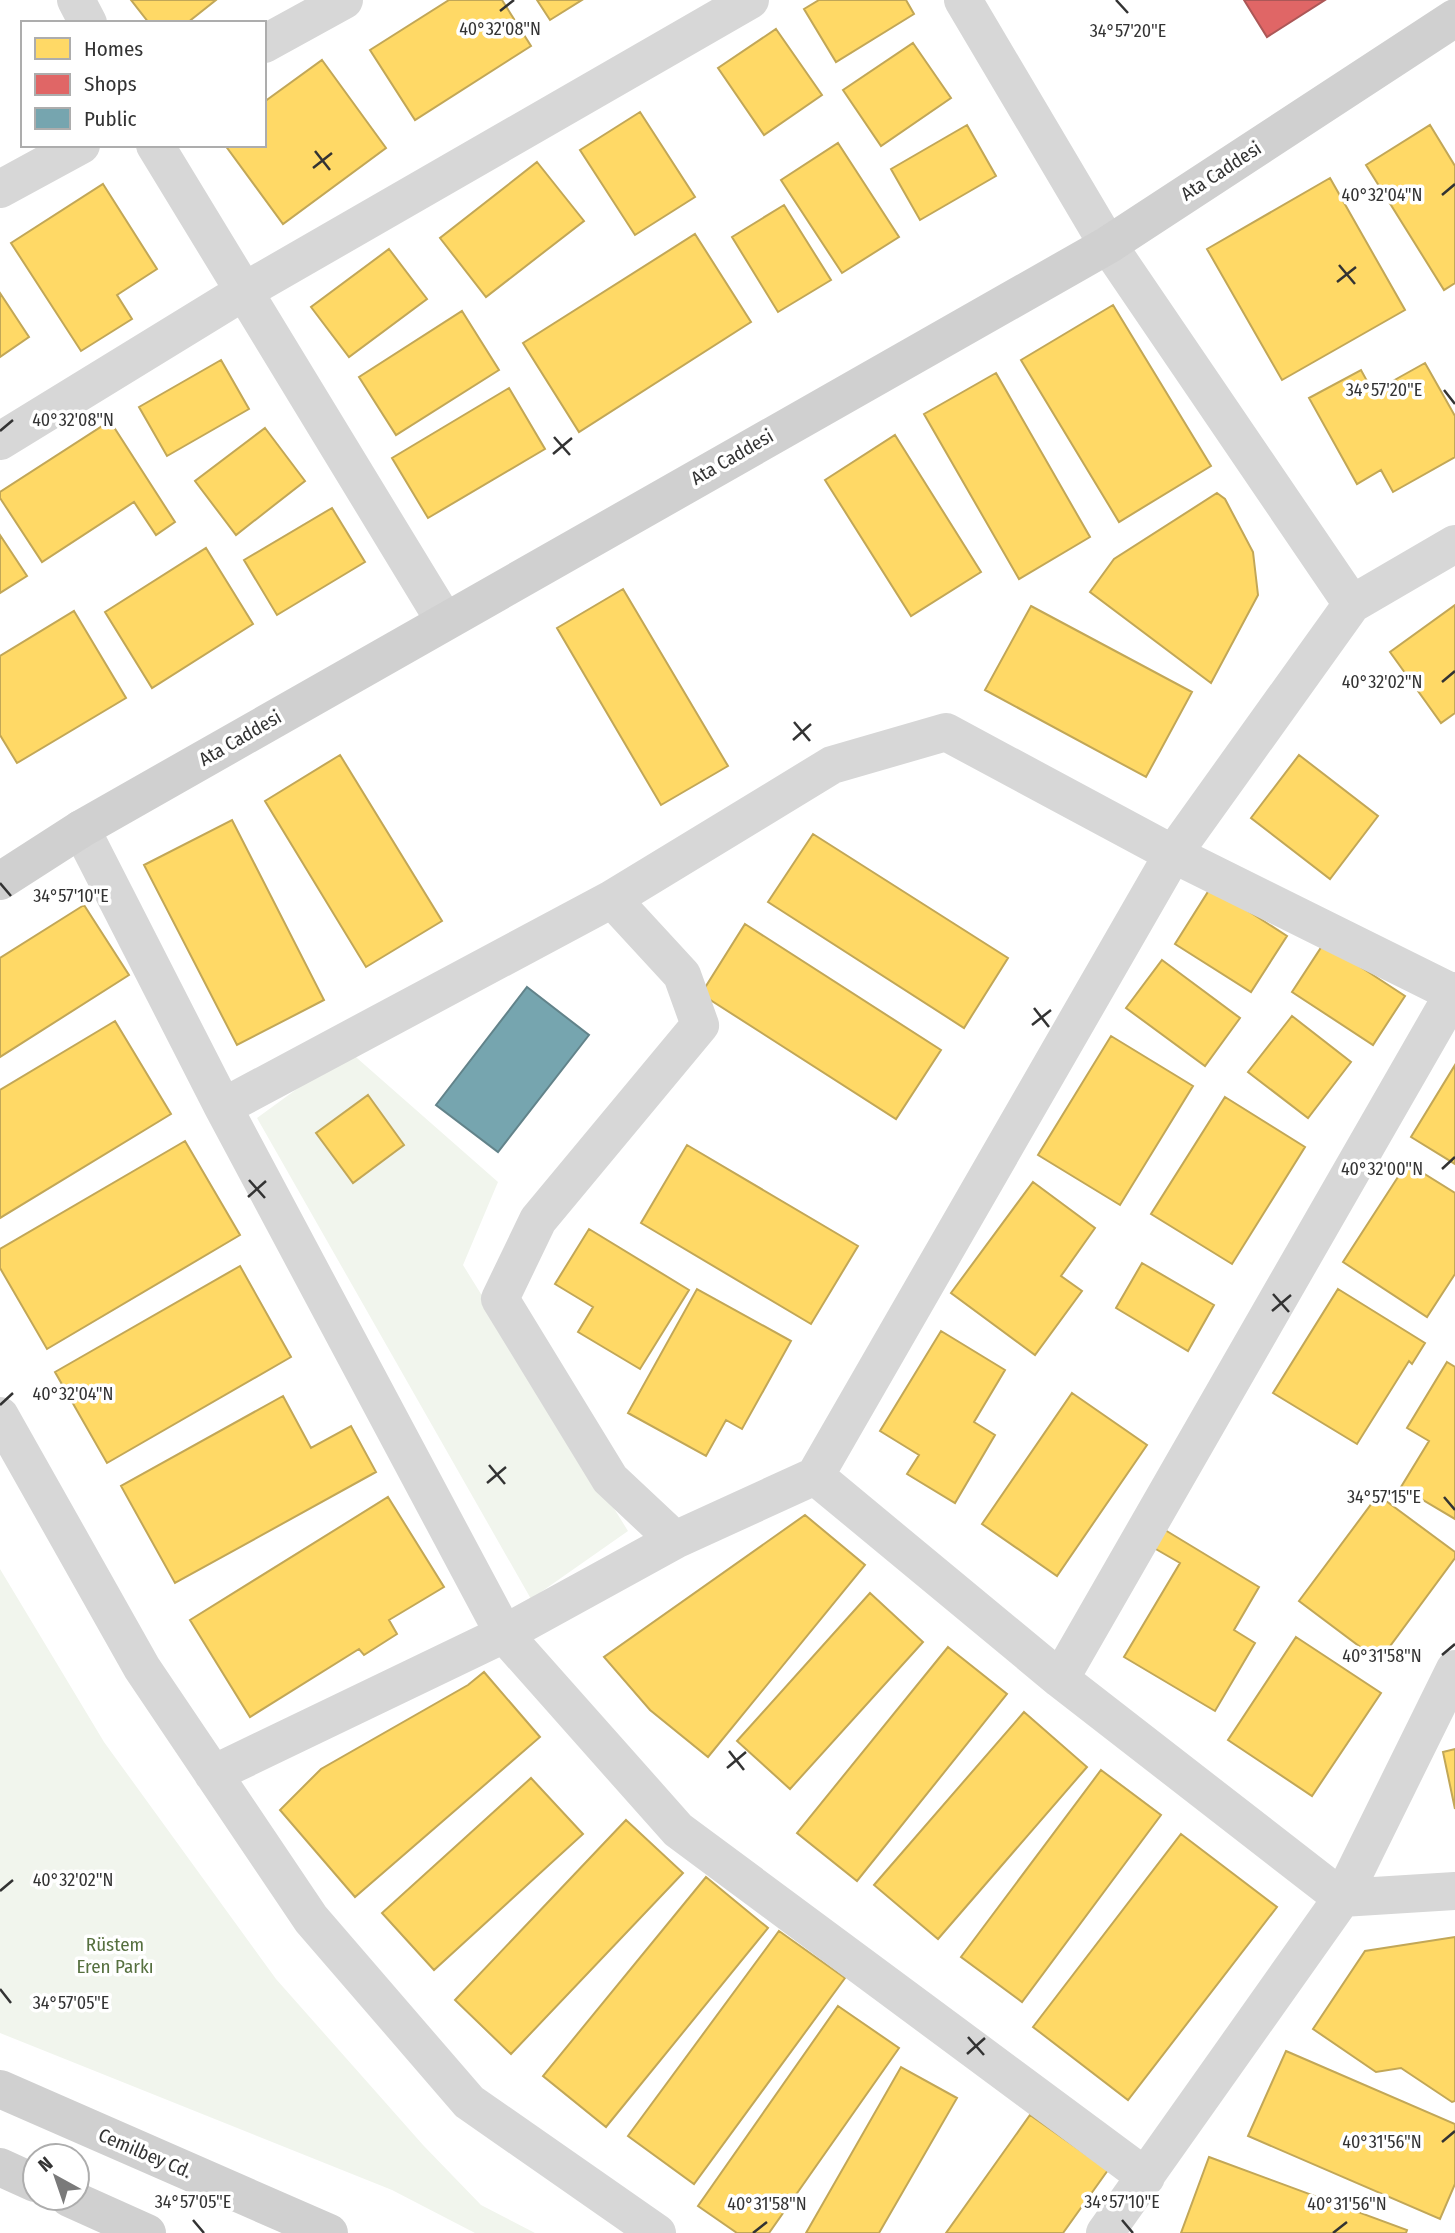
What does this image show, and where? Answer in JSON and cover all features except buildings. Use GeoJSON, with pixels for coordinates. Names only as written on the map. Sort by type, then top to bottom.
{"type":"FeatureCollection","features":[{"type":"Feature","properties":{"kind":"street"},"geometry":{"type":"LineString","coordinates":[[76,0],[87,21]]}},
{"type":"Feature","properties":{"kind":"street"},"geometry":{"type":"LineString","coordinates":[[266,43],[344,0]]}},
{"type":"Feature","properties":{"kind":"street"},"geometry":{"type":"LineString","coordinates":[[0,441],[243,292],[750,0]]}},
{"type":"Feature","properties":{"kind":"street"},"geometry":{"type":"LineString","coordinates":[[963,0],[1108,245],[1352,604]]}},
{"type":"Feature","properties":{"kind":"street"},"geometry":{"type":"LineString","coordinates":[[1442,0],[1455,18]]}},
{"type":"Feature","properties":{"kind":"street","name":"Ata Caddesi"},"geometry":{"type":"LineString","coordinates":[[0,881],[81,829],[444,620],[1108,245],[1455,18]]}},
{"type":"Feature","properties":{"kind":"street"},"geometry":{"type":"LineString","coordinates":[[0,189],[77,147]]}},
{"type":"Feature","properties":{"kind":"street"},"geometry":{"type":"LineString","coordinates":[[156,147],[444,620]]}},
{"type":"Feature","properties":{"kind":"street"},"geometry":{"type":"LineString","coordinates":[[214,1774],[504,1634],[675,1540],[815,1476],[1173,854],[1352,604],[1455,544]]}},
{"type":"Feature","properties":{"kind":"street"},"geometry":{"type":"LineString","coordinates":[[223,1107],[612,900],[832,765],[946,732],[1173,854],[1454,993],[1060,1679]]}},
{"type":"Feature","properties":{"kind":"street"},"geometry":{"type":"LineString","coordinates":[[81,829],[223,1107],[504,1634],[678,1830],[1146,2177]]}},
{"type":"Feature","properties":{"kind":"street"},"geometry":{"type":"LineString","coordinates":[[612,900],[682,975],[700,1025],[538,1220],[500,1299],[610,1479],[675,1540]]}},
{"type":"Feature","properties":{"kind":"street"},"geometry":{"type":"LineString","coordinates":[[0,1416],[142,1668],[311,1919],[469,2102],[657,2233]]}},
{"type":"Feature","properties":{"kind":"street"},"geometry":{"type":"LineString","coordinates":[[815,1476],[1060,1679],[1342,1898],[1455,1891]]}},
{"type":"Feature","properties":{"kind":"street"},"geometry":{"type":"LineString","coordinates":[[1105,2233],[1342,1898],[1455,1669]]}},
{"type":"Feature","properties":{"kind":"street","name":"Cemilbey Cd."},"geometry":{"type":"LineString","coordinates":[[0,2089],[329,2233]]}},
{"type":"Feature","properties":{"kind":"street"},"geometry":{"type":"LineString","coordinates":[[0,2167],[21,2177]]}},
{"type":"Feature","properties":{"kind":"street"},"geometry":{"type":"LineString","coordinates":[[91,2208],[147,2233]]}},
{"type":"Feature","properties":{"kind":"green space"},"geometry":{"type":"Polygon","coordinates":[[[349,1051],[498,1182],[463,1265],[628,1531],[531,1599],[257,1118],[349,1051]]]}},
{"type":"Feature","properties":{"kind":"green space","name":"Rüstem Eren Parkı"},"geometry":{"type":"Polygon","coordinates":[[[0,1569],[104,1742],[276,1979],[423,2145],[481,2205],[535,2233],[475,2233],[392,2190],[0,2033],[0,1569]]]}}]}
